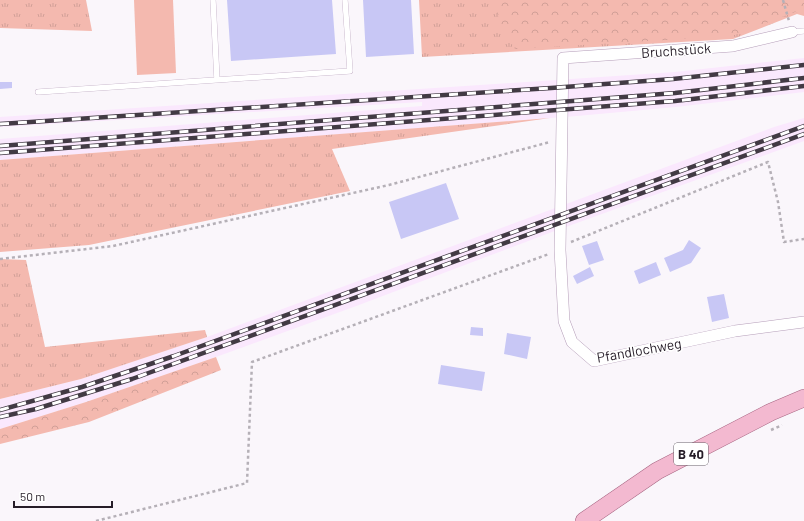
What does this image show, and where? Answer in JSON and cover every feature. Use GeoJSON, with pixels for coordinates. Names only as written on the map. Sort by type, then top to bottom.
{"type":"FeatureCollection","features":[{"type":"Feature","properties":{"kind":"main road","name":"B 40"},"geometry":{"type":"LineString","coordinates":[[584,521],[658,471],[771,412],[804,398]]}},
{"type":"Feature","properties":{"kind":"street","name":"Bruchstück"},"geometry":{"type":"LineString","coordinates":[[563,76],[564,58],[733,46],[792,32]]}},
{"type":"Feature","properties":{"kind":"street","name":"Pfandlochweg"},"geometry":{"type":"LineString","coordinates":[[563,76],[560,248],[564,321],[572,342],[594,361],[735,331],[804,322]]}},
{"type":"Feature","properties":{"kind":"lane"},"geometry":{"type":"LineString","coordinates":[[213,0],[217,80]]}},
{"type":"Feature","properties":{"kind":"lane"},"geometry":{"type":"LineString","coordinates":[[38,92],[350,71],[345,0]]}},
{"type":"Feature","properties":{"kind":"lane","name":"Bruchstück"},"geometry":{"type":"LineString","coordinates":[[792,32],[804,31]]}},
{"type":"Feature","properties":{"kind":"path"},"geometry":{"type":"LineString","coordinates":[[783,0],[792,32]]}},
{"type":"Feature","properties":{"kind":"path"},"geometry":{"type":"LineString","coordinates":[[0,259],[113,246],[388,185],[562,139]]}},
{"type":"Feature","properties":{"kind":"path"},"geometry":{"type":"LineString","coordinates":[[96,521],[247,483],[252,362],[560,248],[768,162],[784,242],[804,238]]}},
{"type":"Feature","properties":{"kind":"shaded area"},"geometry":{"type":"Polygon","coordinates":[[[804,58],[804,92],[676,107],[577,116],[0,160],[0,139],[422,106],[422,102],[0,127],[0,117],[675,72],[804,58]]]}},
{"type":"Feature","properties":{"kind":"shaded area"},"geometry":{"type":"Polygon","coordinates":[[[804,118],[804,141],[552,232],[216,357],[86,402],[0,429],[0,399],[81,379],[207,337],[774,127],[804,118]]]}},
{"type":"Feature","properties":{"kind":"green space"},"geometry":{"type":"Polygon","coordinates":[[[0,0],[86,0],[92,31],[0,28],[0,0]]]}},
{"type":"Feature","properties":{"kind":"green space"},"geometry":{"type":"Polygon","coordinates":[[[134,0],[173,0],[176,73],[137,75],[134,0]]]}},
{"type":"Feature","properties":{"kind":"green space"},"geometry":{"type":"Polygon","coordinates":[[[419,0],[804,0],[804,16],[797,14],[733,39],[422,57],[419,0]]]}},
{"type":"Feature","properties":{"kind":"green space"},"geometry":{"type":"Polygon","coordinates":[[[493,0],[804,0],[804,13],[795,12],[732,36],[515,49],[502,28],[493,0]]]}},
{"type":"Feature","properties":{"kind":"green space"},"geometry":{"type":"Polygon","coordinates":[[[550,118],[332,149],[350,191],[89,245],[0,252],[0,160],[550,118]]]}},
{"type":"Feature","properties":{"kind":"green space"},"geometry":{"type":"Polygon","coordinates":[[[0,259],[26,260],[45,347],[205,330],[207,337],[81,379],[0,399],[0,259]]]}},
{"type":"Feature","properties":{"kind":"green space"},"geometry":{"type":"Polygon","coordinates":[[[216,357],[221,370],[89,422],[0,444],[0,429],[86,402],[216,357]]]}},
{"type":"Feature","properties":{"kind":"building"},"geometry":{"type":"Polygon","coordinates":[[[227,0],[332,0],[336,54],[231,61],[227,0]]]}},
{"type":"Feature","properties":{"kind":"building"},"geometry":{"type":"Polygon","coordinates":[[[363,0],[411,0],[414,54],[366,57],[363,0]]]}},
{"type":"Feature","properties":{"kind":"building"},"geometry":{"type":"Polygon","coordinates":[[[0,82],[12,82],[12,88],[0,89],[0,82]]]}},
{"type":"Feature","properties":{"kind":"building"},"geometry":{"type":"Polygon","coordinates":[[[446,183],[459,219],[401,239],[389,202],[446,183]]]}},
{"type":"Feature","properties":{"kind":"building"},"geometry":{"type":"Polygon","coordinates":[[[689,240],[701,248],[691,263],[670,272],[664,258],[683,250],[689,240]]]}},
{"type":"Feature","properties":{"kind":"building"},"geometry":{"type":"Polygon","coordinates":[[[597,241],[604,260],[589,265],[582,246],[597,241]]]}},
{"type":"Feature","properties":{"kind":"building"},"geometry":{"type":"Polygon","coordinates":[[[656,262],[661,275],[639,284],[634,271],[656,262]]]}},
{"type":"Feature","properties":{"kind":"building"},"geometry":{"type":"Polygon","coordinates":[[[590,267],[594,276],[577,284],[573,276],[590,267]]]}},
{"type":"Feature","properties":{"kind":"building"},"geometry":{"type":"Polygon","coordinates":[[[724,294],[729,318],[712,322],[707,297],[724,294]]]}},
{"type":"Feature","properties":{"kind":"building"},"geometry":{"type":"Polygon","coordinates":[[[471,327],[483,328],[483,336],[470,335],[471,327]]]}},
{"type":"Feature","properties":{"kind":"building"},"geometry":{"type":"Polygon","coordinates":[[[507,333],[531,337],[527,359],[504,354],[507,333]]]}},
{"type":"Feature","properties":{"kind":"building"},"geometry":{"type":"Polygon","coordinates":[[[441,365],[485,372],[482,391],[438,384],[441,365]]]}},
{"type":"Feature","properties":{"kind":"railway"},"geometry":{"type":"LineString","coordinates":[[0,124],[551,88],[673,79],[804,65]]}},
{"type":"Feature","properties":{"kind":"railway"},"geometry":{"type":"LineString","coordinates":[[0,146],[675,93],[804,78]]}},
{"type":"Feature","properties":{"kind":"railway"},"geometry":{"type":"LineString","coordinates":[[0,153],[675,101],[804,86]]}},
{"type":"Feature","properties":{"kind":"railway"},"geometry":{"type":"LineString","coordinates":[[0,410],[82,387],[174,356],[804,126]]}},
{"type":"Feature","properties":{"kind":"railway"},"geometry":{"type":"LineString","coordinates":[[0,417],[36,409],[132,379],[804,134]]}}]}
